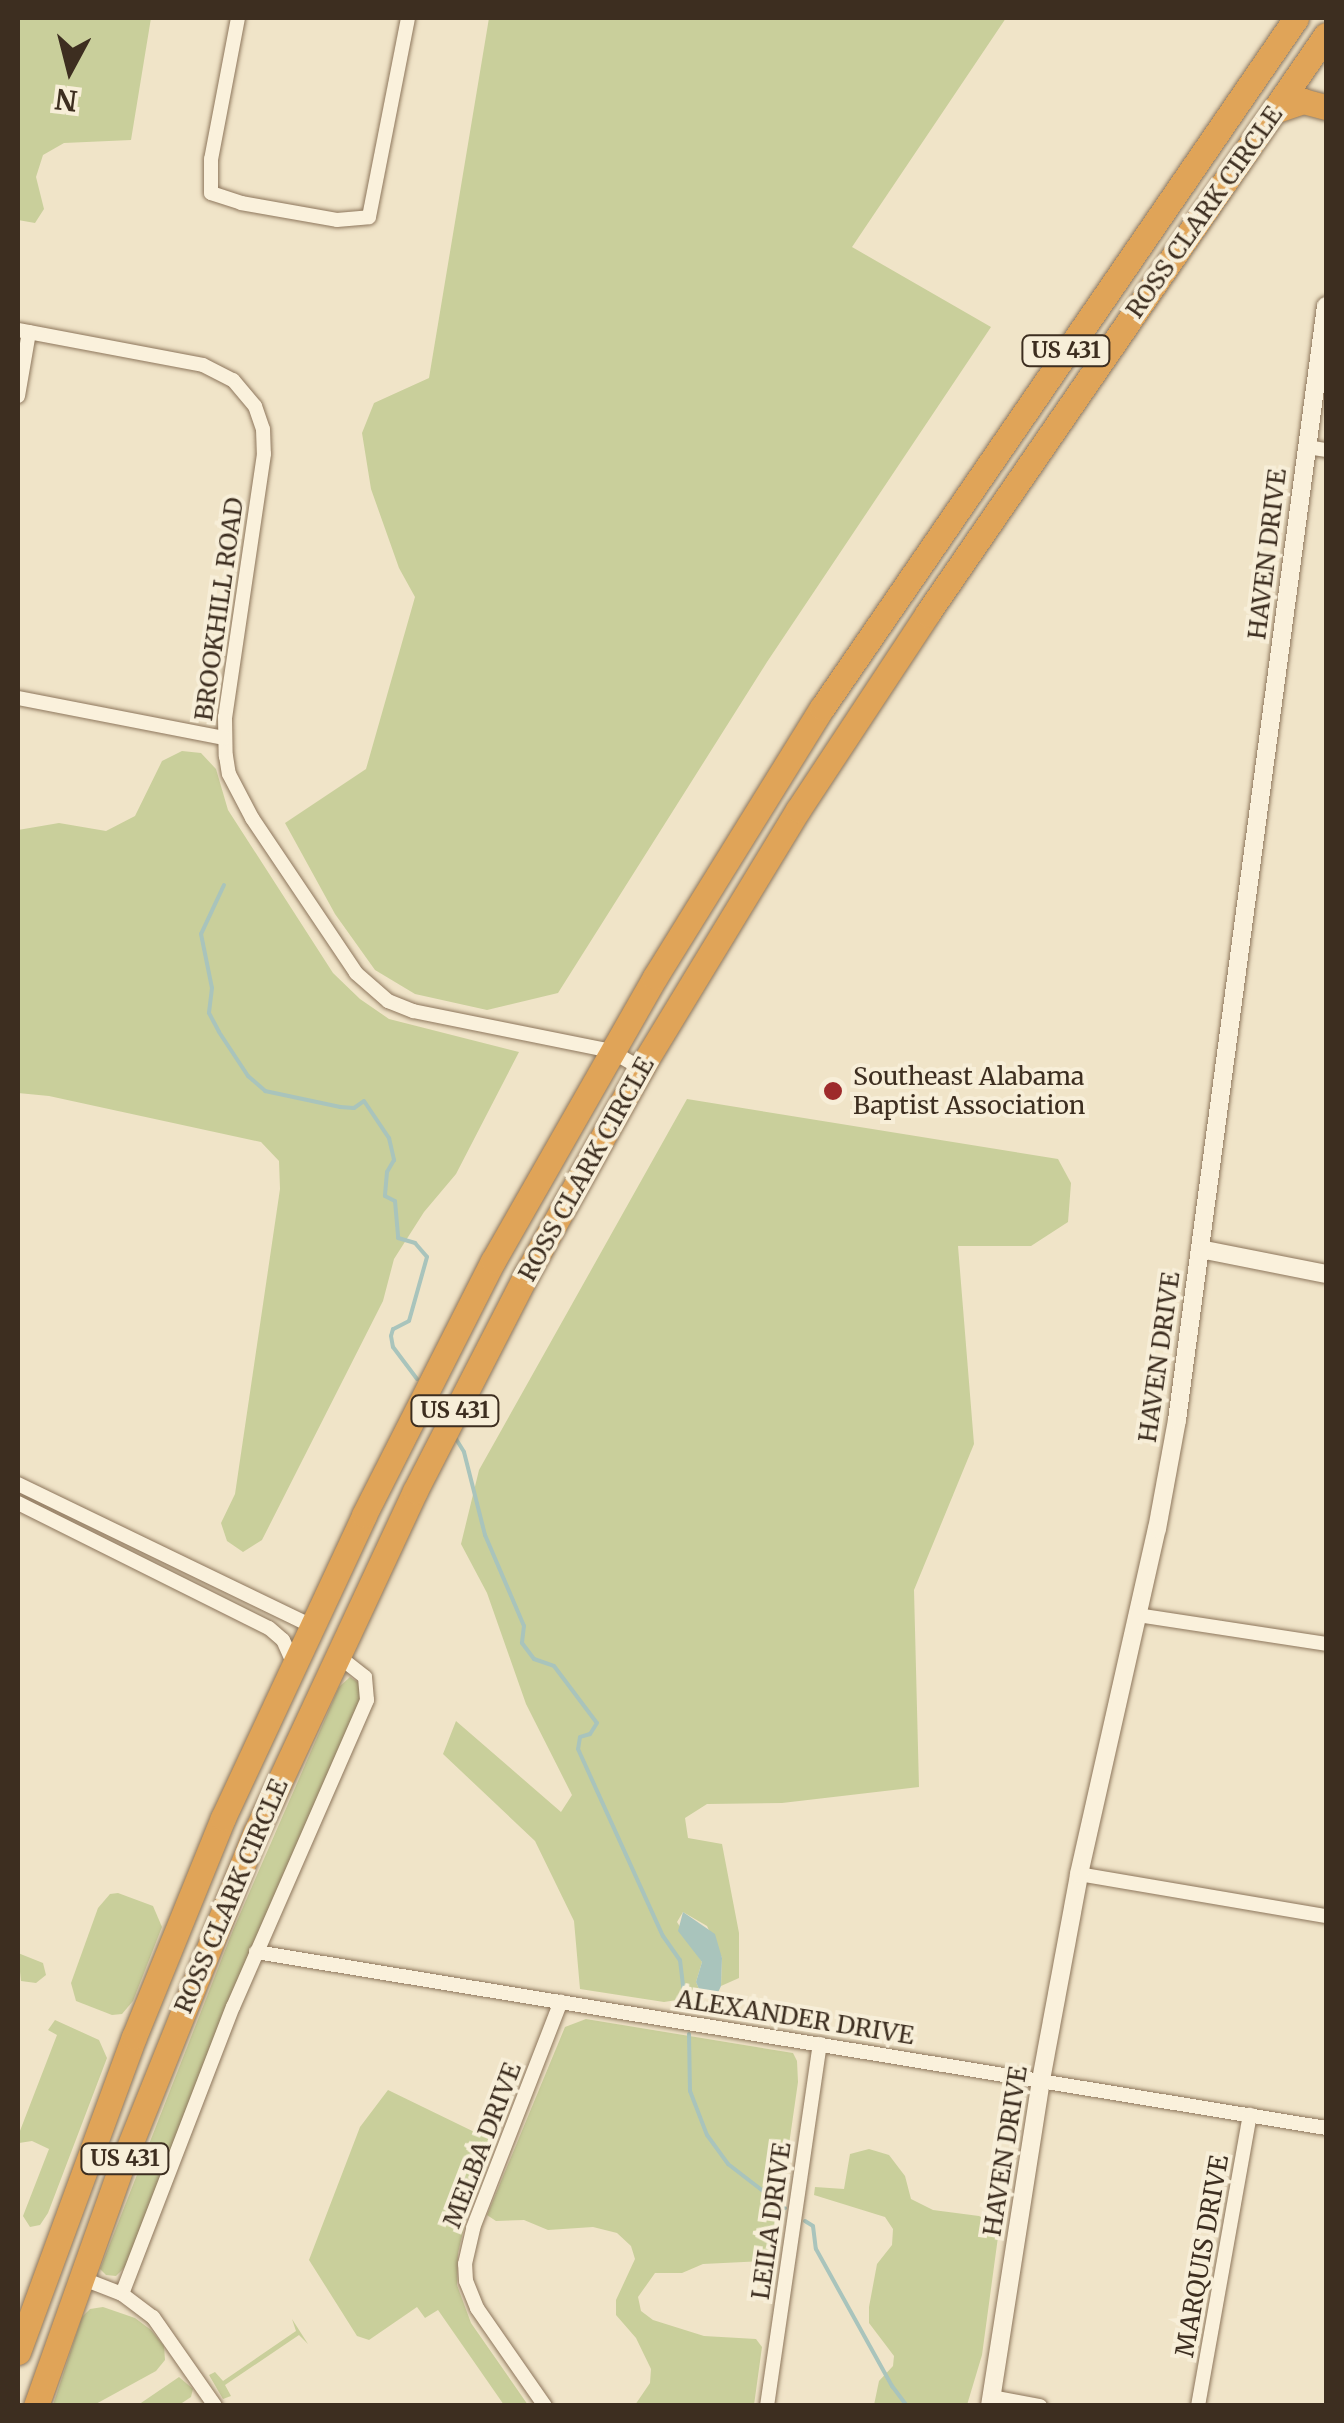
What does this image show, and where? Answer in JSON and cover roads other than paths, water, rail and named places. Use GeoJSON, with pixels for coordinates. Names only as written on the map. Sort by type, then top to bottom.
{"type":"FeatureCollection","features":[{"type":"Feature","properties":{"kind":"highway","name":"ROSS CLARK CIRCLE"},"geometry":{"type":"LineString","coordinates":[[18,2352],[48,2264],[190,1898],[323,1602],[485,1276],[611,1051],[758,808],[1296,18]]}},
{"type":"Feature","properties":{"kind":"highway","name":"ROSS CLARK CIRCLE"},"geometry":{"type":"LineString","coordinates":[[36,2406],[80,2278],[200,1967],[337,1655],[468,1386],[642,1068],[788,827],[1092,374],[1326,35]]}},
{"type":"Feature","properties":{"kind":"highway"},"geometry":{"type":"LineString","coordinates":[[1274,111],[1302,101],[1326,107]]}},
{"type":"Feature","properties":{"kind":"highway"},"geometry":{"type":"LineString","coordinates":[[1064,355],[1092,374]]}},
{"type":"Feature","properties":{"kind":"highway"},"geometry":{"type":"LineString","coordinates":[[758,808],[788,827]]}},
{"type":"Feature","properties":{"kind":"highway"},"geometry":{"type":"LineString","coordinates":[[323,1602],[328,1640],[337,1655]]}},
{"type":"Feature","properties":{"kind":"highway"},"geometry":{"type":"LineString","coordinates":[[312,1626],[320,1657],[321,1690]]}},
{"type":"Feature","properties":{"kind":"highway"},"geometry":{"type":"LineString","coordinates":[[48,2264],[80,2278]]}},
{"type":"Feature","properties":{"kind":"street"},"geometry":{"type":"LineString","coordinates":[[238,18],[211,159],[211,193],[242,203],[337,220],[369,217],[408,18]]}},
{"type":"Feature","properties":{"kind":"street","name":"HAVEN DRIVE"},"geometry":{"type":"LineString","coordinates":[[991,2401],[1041,2080],[1079,1874],[1165,1490],[1326,306]]}},
{"type":"Feature","properties":{"kind":"street"},"geometry":{"type":"LineString","coordinates":[[18,396],[23,331]]}},
{"type":"Feature","properties":{"kind":"street","name":"BROOKHILL ROAD"},"geometry":{"type":"LineString","coordinates":[[23,331],[203,366],[233,380],[255,406],[263,429],[264,454],[224,738],[230,774],[252,818],[368,986],[412,1012],[611,1051],[642,1068]]}},
{"type":"Feature","properties":{"kind":"street"},"geometry":{"type":"LineString","coordinates":[[1306,446],[1326,450]]}},
{"type":"Feature","properties":{"kind":"street"},"geometry":{"type":"LineString","coordinates":[[18,698],[224,738]]}},
{"type":"Feature","properties":{"kind":"street"},"geometry":{"type":"LineString","coordinates":[[1200,1249],[1326,1274]]}},
{"type":"Feature","properties":{"kind":"street"},"geometry":{"type":"LineString","coordinates":[[18,1484],[312,1626]]}},
{"type":"Feature","properties":{"kind":"street"},"geometry":{"type":"LineString","coordinates":[[18,1503],[269,1628],[283,1640],[294,1664]]}},
{"type":"Feature","properties":{"kind":"street"},"geometry":{"type":"LineString","coordinates":[[1137,1614],[1326,1644]]}},
{"type":"Feature","properties":{"kind":"street"},"geometry":{"type":"LineString","coordinates":[[122,2294],[256,1952],[367,1700],[365,1677],[358,1667],[337,1655]]}},
{"type":"Feature","properties":{"kind":"street"},"geometry":{"type":"LineString","coordinates":[[1079,1874],[1326,1916]]}},
{"type":"Feature","properties":{"kind":"street","name":"ALEXANDER DRIVE"},"geometry":{"type":"LineString","coordinates":[[256,1952],[1326,2128]]}},
{"type":"Feature","properties":{"kind":"street","name":"MELBA DRIVE"},"geometry":{"type":"LineString","coordinates":[[545,2406],[477,2308],[466,2281],[465,2264],[473,2228],[561,2001]]}},
{"type":"Feature","properties":{"kind":"street","name":"LEILA DRIVE"},"geometry":{"type":"LineString","coordinates":[[767,2406],[820,2044]]}},
{"type":"Feature","properties":{"kind":"street","name":"MARQUIS DRIVE"},"geometry":{"type":"LineString","coordinates":[[1198,2406],[1250,2115]]}},
{"type":"Feature","properties":{"kind":"street"},"geometry":{"type":"LineString","coordinates":[[80,2278],[122,2294],[153,2317],[216,2406]]}},
{"type":"Feature","properties":{"kind":"street"},"geometry":{"type":"LineString","coordinates":[[991,2401],[1040,2406]]}},
{"type":"Feature","properties":{"kind":"water"},"geometry":{"type":"Polygon","coordinates":[[[683,1912],[715,1934],[722,1958],[721,1986],[715,1999],[702,1996],[696,1982],[702,1962],[678,1931],[683,1912]]]}},
{"type":"Feature","properties":{"kind":"waterway"},"geometry":{"type":"LineString","coordinates":[[224,885],[201,934],[212,988],[209,1013],[219,1032],[248,1076],[265,1091],[340,1107],[354,1108],[364,1101],[389,1138],[394,1160],[387,1172],[385,1196],[395,1201],[398,1238],[415,1243],[427,1257],[409,1321],[393,1329],[391,1336],[393,1347],[417,1379]]}},
{"type":"Feature","properties":{"kind":"waterway"},"geometry":{"type":"LineString","coordinates":[[456,1439],[464,1452],[485,1535],[524,1626],[522,1643],[534,1659],[554,1666],[597,1723],[590,1734],[580,1737],[578,1749],[663,1936],[680,1960],[686,2010]]}},
{"type":"Feature","properties":{"kind":"waterway"},"geometry":{"type":"LineString","coordinates":[[689,2034],[690,2091],[707,2135],[728,2164],[785,2208]]}},
{"type":"Feature","properties":{"kind":"waterway"},"geometry":{"type":"LineString","coordinates":[[805,2221],[813,2226],[816,2249],[907,2406]]}},
{"type":"Feature","properties":{"kind":"place","name":"Southeast Alabama Baptist Association"},"geometry":{"type":"Point","coordinates":[833,1091]}}]}
